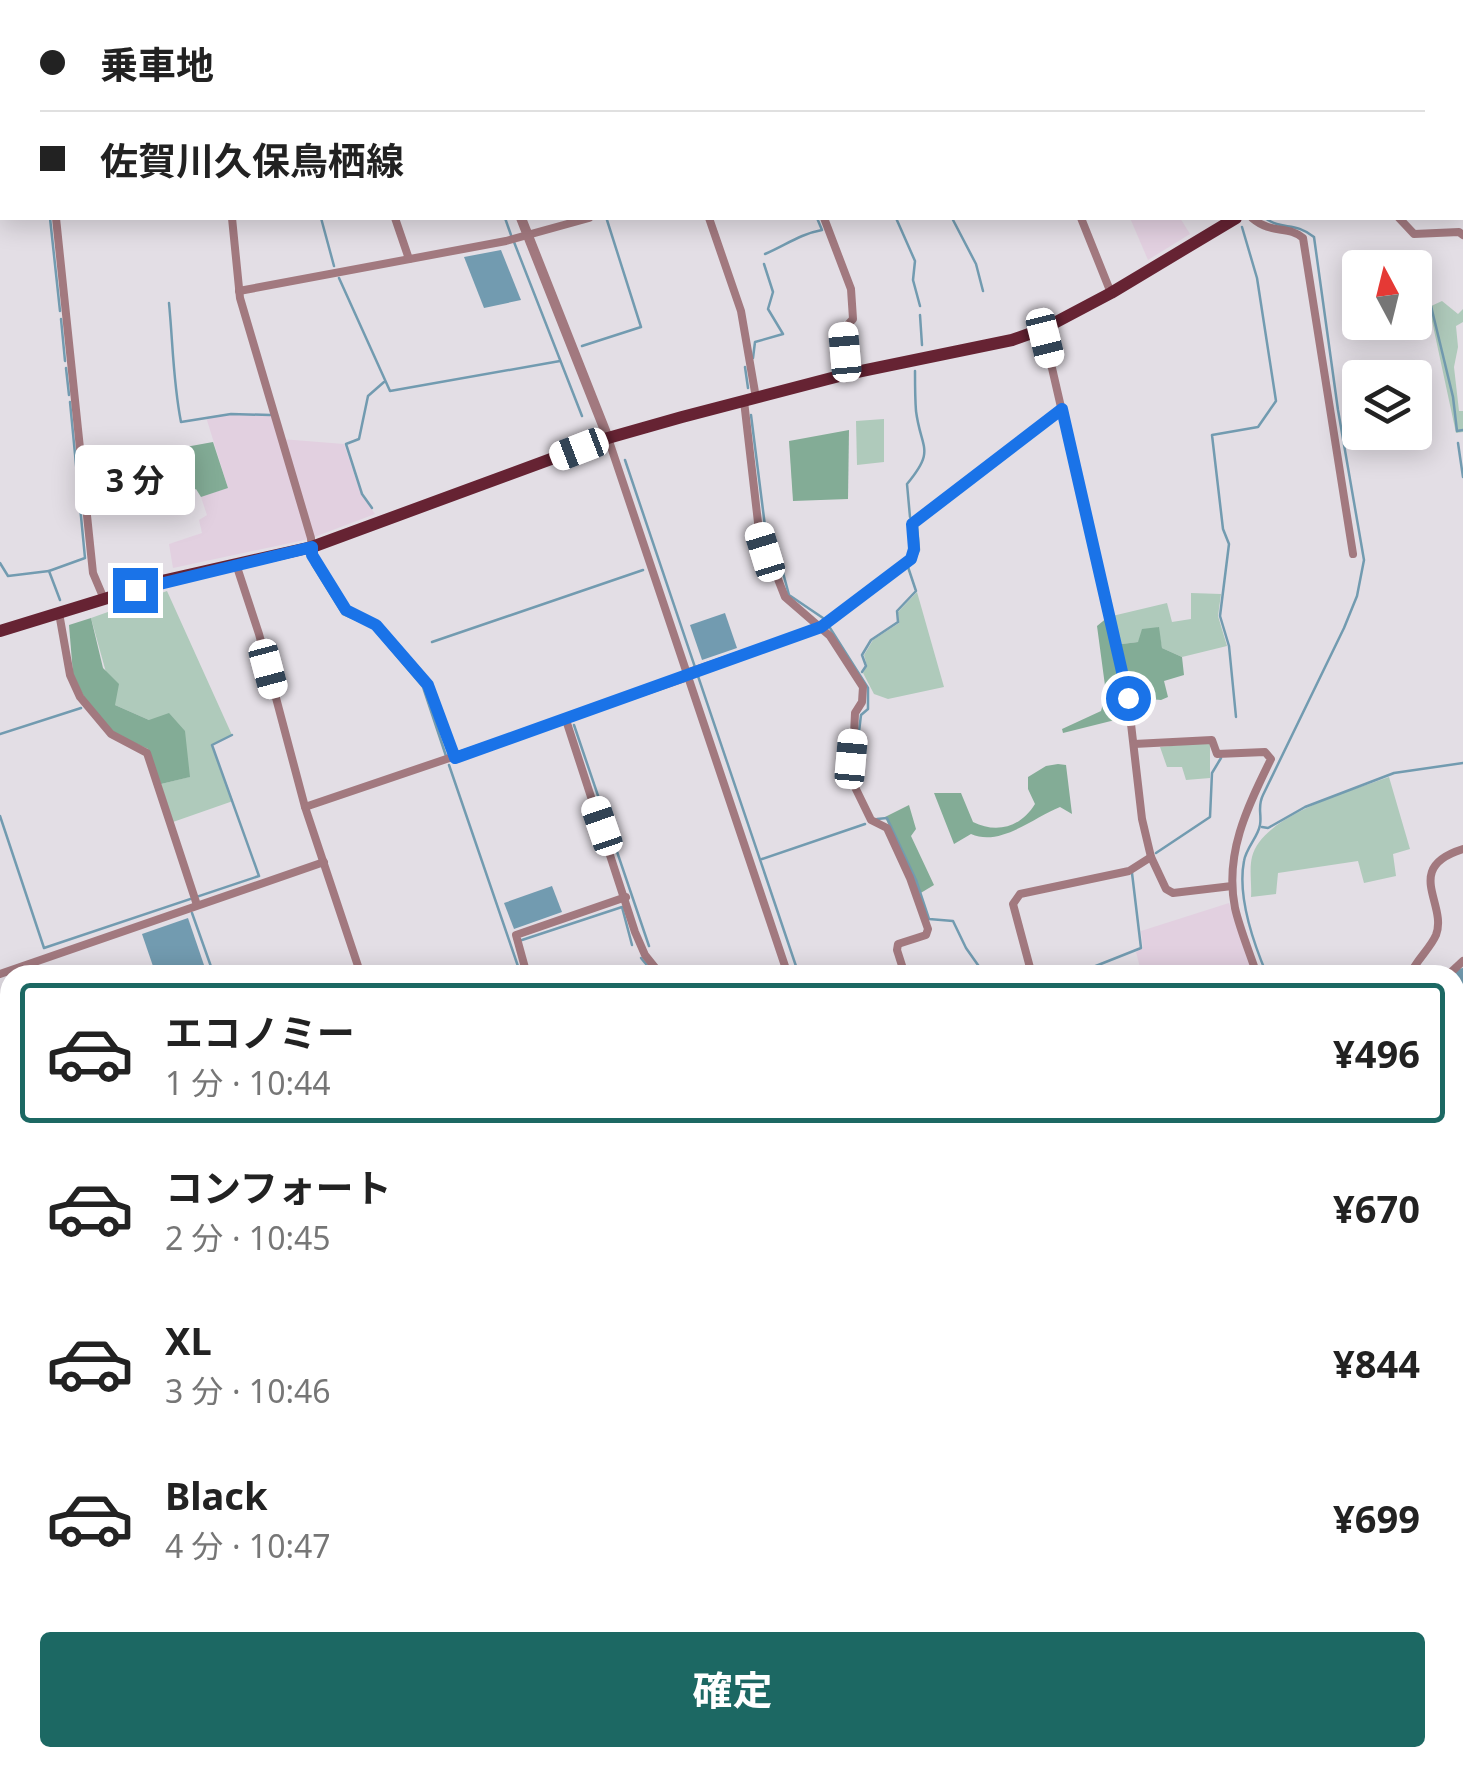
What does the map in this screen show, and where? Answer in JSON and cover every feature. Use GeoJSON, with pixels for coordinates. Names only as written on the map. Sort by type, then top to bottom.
{"type":"FeatureCollection","features":[{"type":"Feature","properties":{"kind":"main road"},"geometry":{"type":"LineString","coordinates":[[0,631],[236,564],[312,547],[608,438],[847,374],[992,346],[1043,329],[1111,294],[1233,220]]}},
{"type":"Feature","properties":{"kind":"street"},"geometry":{"type":"LineString","coordinates":[[56,220],[93,573],[104,600]]}},
{"type":"Feature","properties":{"kind":"street"},"geometry":{"type":"LineString","coordinates":[[232,220],[239,291],[285,442],[312,555],[346,610],[376,625],[428,685],[455,758]]}},
{"type":"Feature","properties":{"kind":"street"},"geometry":{"type":"LineString","coordinates":[[396,220],[409,258]]}},
{"type":"Feature","properties":{"kind":"street"},"geometry":{"type":"LineString","coordinates":[[522,220],[524,236],[608,438],[785,965]]}},
{"type":"Feature","properties":{"kind":"street"},"geometry":{"type":"LineString","coordinates":[[239,291],[506,241],[582,220]]}},
{"type":"Feature","properties":{"kind":"street"},"geometry":{"type":"LineString","coordinates":[[710,220],[741,310],[759,531],[765,552],[785,597],[821,627],[863,687],[862,702],[855,712],[852,781],[870,820],[887,828],[928,929],[926,935],[898,944],[902,965]]}},
{"type":"Feature","properties":{"kind":"street"},"geometry":{"type":"LineString","coordinates":[[825,220],[851,289],[853,318],[843,330],[847,374]]}},
{"type":"Feature","properties":{"kind":"street"},"geometry":{"type":"LineString","coordinates":[[1082,220],[1111,294]]}},
{"type":"Feature","properties":{"kind":"street"},"geometry":{"type":"LineString","coordinates":[[1254,220],[1263,227],[1296,232],[1303,238],[1353,554]]}},
{"type":"Feature","properties":{"kind":"street"},"geometry":{"type":"LineString","coordinates":[[1402,220],[1414,234],[1463,235]]}},
{"type":"Feature","properties":{"kind":"street"},"geometry":{"type":"LineString","coordinates":[[1043,329],[1124,681],[1151,857],[1166,889],[1173,893],[1232,886]]}},
{"type":"Feature","properties":{"kind":"street"},"geometry":{"type":"LineString","coordinates":[[306,807],[566,720],[821,627],[911,559],[912,524],[1062,409]]}},
{"type":"Feature","properties":{"kind":"street"},"geometry":{"type":"LineString","coordinates":[[236,564],[306,807],[359,965]]}},
{"type":"Feature","properties":{"kind":"street"},"geometry":{"type":"LineString","coordinates":[[58,614],[70,675],[80,697],[111,734],[147,753],[196,901]]}},
{"type":"Feature","properties":{"kind":"street"},"geometry":{"type":"LineString","coordinates":[[566,720],[646,955],[654,965]]}},
{"type":"Feature","properties":{"kind":"street"},"geometry":{"type":"LineString","coordinates":[[1134,744],[1212,740],[1217,754],[1265,752],[1271,758],[1246,811],[1235,846],[1232,886],[1254,965]]}},
{"type":"Feature","properties":{"kind":"street"},"geometry":{"type":"LineString","coordinates":[[1416,965],[1436,935],[1438,921],[1429,890],[1432,873],[1446,855],[1463,849]]}},
{"type":"Feature","properties":{"kind":"street"},"geometry":{"type":"LineString","coordinates":[[1029,965],[1013,904],[1020,894],[1130,870],[1151,857]]}},
{"type":"Feature","properties":{"kind":"street"},"geometry":{"type":"LineString","coordinates":[[38,965],[196,901],[324,862]]}},
{"type":"Feature","properties":{"kind":"street"},"geometry":{"type":"LineString","coordinates":[[524,965],[516,935],[626,897]]}},
{"type":"Feature","properties":{"kind":"shaded area"},"geometry":{"type":"Polygon","coordinates":[[[1131,220],[1181,220],[1190,234],[1148,260],[1131,220]]]}},
{"type":"Feature","properties":{"kind":"shaded area"},"geometry":{"type":"Polygon","coordinates":[[[271,414],[281,439],[344,444],[361,494],[375,514],[309,539],[173,568],[169,544],[202,533],[199,520],[207,515],[201,497],[228,488],[206,417],[271,414]]]}},
{"type":"Feature","properties":{"kind":"shaded area"},"geometry":{"type":"Polygon","coordinates":[[[1229,903],[1250,965],[1139,965],[1136,952],[1143,948],[1141,931],[1229,903]]]}},
{"type":"Feature","properties":{"kind":"green space"},"geometry":{"type":"Polygon","coordinates":[[[1442,301],[1458,314],[1463,309],[1463,322],[1456,326],[1458,347],[1454,367],[1463,432],[1456,433],[1432,306],[1442,301]]]}},
{"type":"Feature","properties":{"kind":"green space"},"geometry":{"type":"Polygon","coordinates":[[[884,419],[884,462],[857,465],[856,421],[884,419]]]}},
{"type":"Feature","properties":{"kind":"green space"},"geometry":{"type":"Polygon","coordinates":[[[849,430],[848,499],[793,501],[789,441],[849,430]]]}},
{"type":"Feature","properties":{"kind":"green space"},"geometry":{"type":"Polygon","coordinates":[[[213,442],[228,488],[201,497],[196,489],[151,510],[147,488],[186,473],[180,448],[213,442]]]}},
{"type":"Feature","properties":{"kind":"green space"},"geometry":{"type":"Polygon","coordinates":[[[167,591],[232,735],[212,745],[233,801],[173,822],[161,784],[189,777],[149,720],[115,705],[91,618],[167,591]]]}},
{"type":"Feature","properties":{"kind":"green space"},"geometry":{"type":"Polygon","coordinates":[[[917,592],[944,687],[888,699],[874,694],[863,673],[867,666],[864,655],[873,640],[899,623],[898,612],[917,592]]]}},
{"type":"Feature","properties":{"kind":"green space"},"geometry":{"type":"Polygon","coordinates":[[[1191,593],[1221,594],[1218,616],[1227,646],[1182,657],[1162,648],[1158,627],[1138,642],[1114,645],[1108,617],[1167,603],[1172,622],[1191,619],[1191,593]]]}},
{"type":"Feature","properties":{"kind":"green space"},"geometry":{"type":"Polygon","coordinates":[[[1108,617],[1114,645],[1138,642],[1142,629],[1159,627],[1162,648],[1182,657],[1184,675],[1164,681],[1168,697],[1161,700],[1126,697],[1127,717],[1063,733],[1062,729],[1101,711],[1106,693],[1097,626],[1108,617]]]}},
{"type":"Feature","properties":{"kind":"green space"},"geometry":{"type":"Polygon","coordinates":[[[91,618],[103,668],[119,684],[115,705],[149,720],[169,713],[185,731],[190,777],[161,784],[148,749],[113,733],[84,697],[73,674],[69,625],[91,618]]]}},
{"type":"Feature","properties":{"kind":"green space"},"geometry":{"type":"Polygon","coordinates":[[[1210,742],[1210,778],[1186,780],[1182,767],[1167,767],[1160,747],[1210,742]]]}},
{"type":"Feature","properties":{"kind":"green space"},"geometry":{"type":"Polygon","coordinates":[[[1058,764],[1066,765],[1072,814],[1060,807],[1005,834],[971,834],[954,844],[934,793],[961,793],[973,822],[999,828],[1008,826],[1023,818],[1035,804],[1028,789],[1028,777],[1058,764]]]}},
{"type":"Feature","properties":{"kind":"green space"},"geometry":{"type":"Polygon","coordinates":[[[1389,777],[1410,849],[1393,854],[1396,876],[1364,883],[1358,861],[1278,873],[1276,894],[1251,897],[1252,857],[1259,842],[1272,829],[1310,806],[1389,777]]]}},
{"type":"Feature","properties":{"kind":"green space"},"geometry":{"type":"Polygon","coordinates":[[[909,805],[916,829],[911,836],[934,885],[919,894],[885,817],[909,805]]]}},
{"type":"Feature","properties":{"kind":"water"},"geometry":{"type":"Polygon","coordinates":[[[501,250],[521,300],[484,308],[464,257],[501,250]]]}},
{"type":"Feature","properties":{"kind":"water"},"geometry":{"type":"Polygon","coordinates":[[[725,613],[737,648],[702,660],[690,625],[725,613]]]}},
{"type":"Feature","properties":{"kind":"water"},"geometry":{"type":"Polygon","coordinates":[[[552,886],[562,912],[514,929],[504,903],[552,886]]]}},
{"type":"Feature","properties":{"kind":"water"},"geometry":{"type":"Polygon","coordinates":[[[188,918],[204,965],[153,965],[142,934],[188,918]]]}},
{"type":"Feature","properties":{"kind":"waterway"},"geometry":{"type":"LineString","coordinates":[[50,220],[60,311]]}},
{"type":"Feature","properties":{"kind":"waterway"},"geometry":{"type":"LineString","coordinates":[[322,220],[334,266]]}},
{"type":"Feature","properties":{"kind":"waterway"},"geometry":{"type":"LineString","coordinates":[[506,220],[511,235]]}},
{"type":"Feature","properties":{"kind":"waterway"},"geometry":{"type":"LineString","coordinates":[[582,346],[641,327],[607,220]]}},
{"type":"Feature","properties":{"kind":"waterway"},"geometry":{"type":"LineString","coordinates":[[765,254],[822,230],[818,220]]}},
{"type":"Feature","properties":{"kind":"waterway"},"geometry":{"type":"LineString","coordinates":[[897,220],[915,261],[913,280],[920,306]]}},
{"type":"Feature","properties":{"kind":"waterway"},"geometry":{"type":"LineString","coordinates":[[953,220],[976,264],[983,291]]}},
{"type":"Feature","properties":{"kind":"waterway"},"geometry":{"type":"LineString","coordinates":[[1263,965],[1245,904],[1244,861],[1259,829],[1261,799],[1344,628],[1357,596],[1364,560],[1314,237],[1269,220]]}},
{"type":"Feature","properties":{"kind":"waterway"},"geometry":{"type":"LineString","coordinates":[[1236,717],[1229,646],[1220,616],[1229,544],[1223,529],[1212,435],[1258,427],[1276,401],[1257,278],[1242,227]]}},
{"type":"Feature","properties":{"kind":"waterway"},"geometry":{"type":"LineString","coordinates":[[514,242],[582,416]]}},
{"type":"Feature","properties":{"kind":"waterway"},"geometry":{"type":"LineString","coordinates":[[753,358],[755,342],[783,334],[768,309],[773,292],[764,264]]}},
{"type":"Feature","properties":{"kind":"waterway"},"geometry":{"type":"LineString","coordinates":[[339,278],[390,391],[560,361]]}},
{"type":"Feature","properties":{"kind":"waterway"},"geometry":{"type":"LineString","coordinates":[[169,303],[181,422],[231,414],[270,415]]}},
{"type":"Feature","properties":{"kind":"waterway"},"geometry":{"type":"LineString","coordinates":[[1432,310],[1457,431],[1463,430]]}},
{"type":"Feature","properties":{"kind":"waterway"},"geometry":{"type":"LineString","coordinates":[[920,315],[922,345]]}},
{"type":"Feature","properties":{"kind":"waterway"},"geometry":{"type":"LineString","coordinates":[[61,319],[65,361]]}},
{"type":"Feature","properties":{"kind":"waterway"},"geometry":{"type":"LineString","coordinates":[[745,367],[748,388]]}},
{"type":"Feature","properties":{"kind":"waterway"},"geometry":{"type":"LineString","coordinates":[[66,368],[69,395]]}},
{"type":"Feature","properties":{"kind":"waterway"},"geometry":{"type":"LineString","coordinates":[[910,517],[907,484],[924,456],[916,411],[915,371]]}},
{"type":"Feature","properties":{"kind":"waterway"},"geometry":{"type":"LineString","coordinates":[[372,508],[362,494],[346,444],[359,439],[368,396],[384,382]]}},
{"type":"Feature","properties":{"kind":"waterway"},"geometry":{"type":"LineString","coordinates":[[60,600],[49,571],[85,558],[70,402]]}},
{"type":"Feature","properties":{"kind":"waterway"},"geometry":{"type":"LineString","coordinates":[[751,415],[767,542]]}},
{"type":"Feature","properties":{"kind":"waterway"},"geometry":{"type":"LineString","coordinates":[[1458,443],[1463,477]]}},
{"type":"Feature","properties":{"kind":"waterway"},"geometry":{"type":"LineString","coordinates":[[625,460],[796,965]]}},
{"type":"Feature","properties":{"kind":"waterway"},"geometry":{"type":"LineString","coordinates":[[913,563],[919,550],[917,525]]}},
{"type":"Feature","properties":{"kind":"waterway"},"geometry":{"type":"LineString","coordinates":[[772,554],[782,569],[789,595],[823,618]]}},
{"type":"Feature","properties":{"kind":"waterway"},"geometry":{"type":"LineString","coordinates":[[0,563],[8,576],[49,571]]}},
{"type":"Feature","properties":{"kind":"waterway"},"geometry":{"type":"LineString","coordinates":[[312,564],[343,614],[366,624]]}},
{"type":"Feature","properties":{"kind":"waterway"},"geometry":{"type":"LineString","coordinates":[[862,672],[866,666],[862,655],[871,640],[898,622],[897,611],[916,591],[908,567]]}},
{"type":"Feature","properties":{"kind":"waterway"},"geometry":{"type":"LineString","coordinates":[[432,642],[643,570]]}},
{"type":"Feature","properties":{"kind":"waterway"},"geometry":{"type":"LineString","coordinates":[[373,628],[423,687],[446,756]]}},
{"type":"Feature","properties":{"kind":"waterway"},"geometry":{"type":"LineString","coordinates":[[830,628],[868,688],[868,709],[861,715],[857,748]]}},
{"type":"Feature","properties":{"kind":"waterway"},"geometry":{"type":"LineString","coordinates":[[0,734],[81,708]]}},
{"type":"Feature","properties":{"kind":"waterway"},"geometry":{"type":"LineString","coordinates":[[574,725],[649,946]]}},
{"type":"Feature","properties":{"kind":"waterway"},"geometry":{"type":"LineString","coordinates":[[0,816],[44,948],[259,876],[212,745],[232,735]]}},
{"type":"Feature","properties":{"kind":"waterway"},"geometry":{"type":"LineString","coordinates":[[1156,853],[1210,817],[1212,773],[1221,758]]}},
{"type":"Feature","properties":{"kind":"waterway"},"geometry":{"type":"LineString","coordinates":[[1262,827],[1268,828],[1305,807],[1394,773],[1463,763]]}},
{"type":"Feature","properties":{"kind":"waterway"},"geometry":{"type":"LineString","coordinates":[[449,765],[518,965]]}},
{"type":"Feature","properties":{"kind":"waterway"},"geometry":{"type":"LineString","coordinates":[[877,819],[887,818],[929,919],[953,921],[978,965]]}},
{"type":"Feature","properties":{"kind":"waterway"},"geometry":{"type":"LineString","coordinates":[[762,859],[865,824]]}},
{"type":"Feature","properties":{"kind":"waterway"},"geometry":{"type":"LineString","coordinates":[[1098,965],[1141,948],[1132,873]]}},
{"type":"Feature","properties":{"kind":"waterway"},"geometry":{"type":"LineString","coordinates":[[522,940],[622,907],[632,945]]}},
{"type":"Feature","properties":{"kind":"waterway"},"geometry":{"type":"LineString","coordinates":[[192,913],[210,965]]}},
{"type":"Feature","properties":{"kind":"waterway"},"geometry":{"type":"LineString","coordinates":[[641,958],[647,965]]}},
{"type":"Feature","properties":{"kind":"route"},"geometry":{"type":"LineString","coordinates":[[135,590],[312,547],[312,555],[346,610],[376,625],[428,685],[455,758],[821,627],[911,559],[912,524],[1062,409],[1128,698]]}}]}
